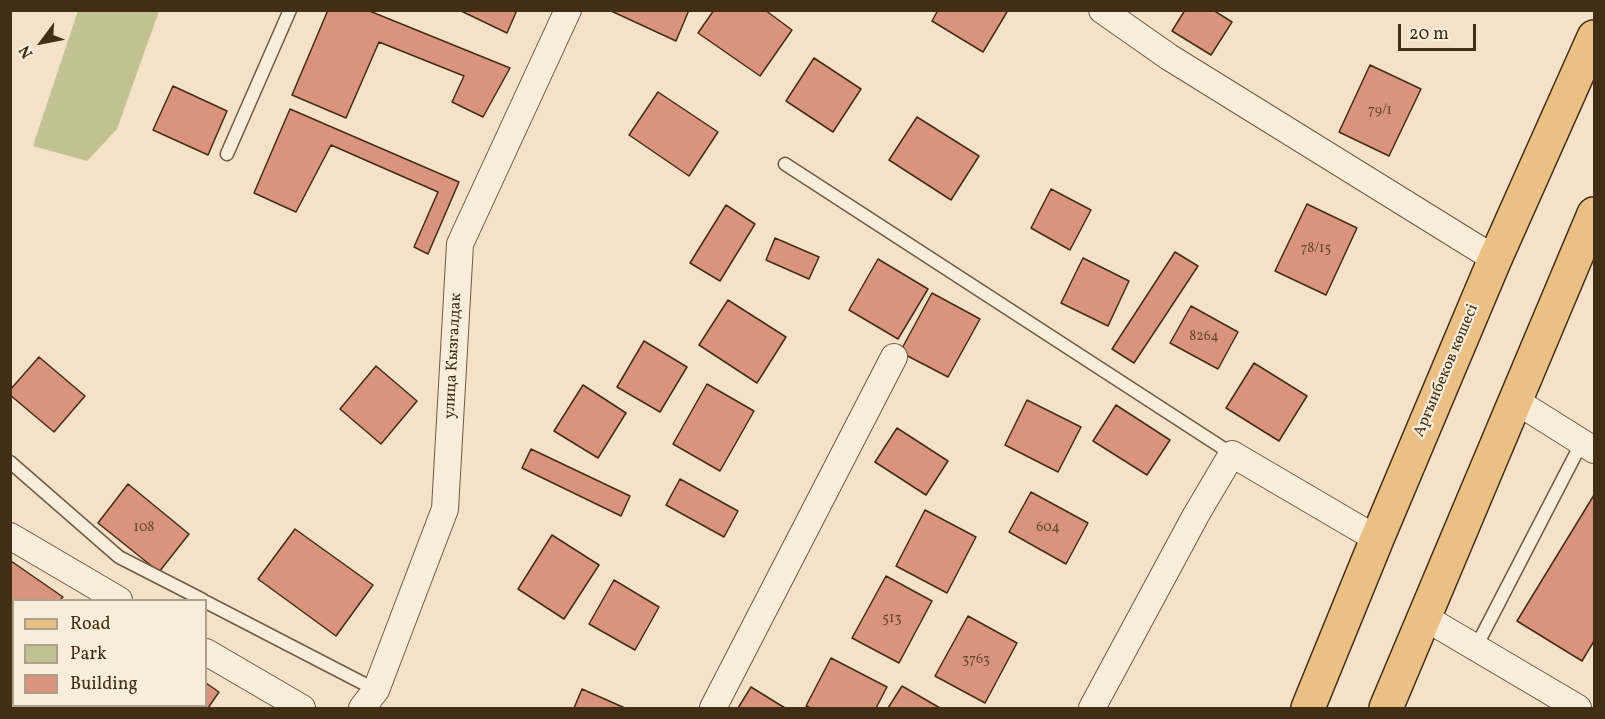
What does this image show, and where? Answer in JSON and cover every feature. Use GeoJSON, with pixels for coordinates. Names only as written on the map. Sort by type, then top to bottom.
{"type":"FeatureCollection","features":[{"type":"Feature","properties":{"kind":"main road","name":"Арғынбеков көшесі"},"geometry":{"type":"LineString","coordinates":[[1308,708],[1495,259],[1594,37]]}},
{"type":"Feature","properties":{"kind":"main road"},"geometry":{"type":"LineString","coordinates":[[1386,708],[1594,214]]}},
{"type":"Feature","properties":{"kind":"street","name":"улица Кызгалдак"},"geometry":{"type":"LineString","coordinates":[[369,699],[445,509],[460,244],[568,10]]}},
{"type":"Feature","properties":{"kind":"street"},"geometry":{"type":"LineString","coordinates":[[1102,10],[1168,57],[1495,259]]}},
{"type":"Feature","properties":{"kind":"street"},"geometry":{"type":"LineString","coordinates":[[713,708],[894,357]]}},
{"type":"Feature","properties":{"kind":"street"},"geometry":{"type":"LineString","coordinates":[[1516,401],[1588,446]]}},
{"type":"Feature","properties":{"kind":"street"},"geometry":{"type":"LineString","coordinates":[[1092,708],[1232,454],[1377,539]]}},
{"type":"Feature","properties":{"kind":"street"},"geometry":{"type":"LineString","coordinates":[[10,536],[117,599]]}},
{"type":"Feature","properties":{"kind":"street"},"geometry":{"type":"LineString","coordinates":[[1424,617],[1578,708]]}},
{"type":"Feature","properties":{"kind":"street"},"geometry":{"type":"LineString","coordinates":[[207,652],[302,708]]}},
{"type":"Feature","properties":{"kind":"lane"},"geometry":{"type":"LineString","coordinates":[[227,154],[290,10]]}},
{"type":"Feature","properties":{"kind":"lane"},"geometry":{"type":"LineString","coordinates":[[785,164],[1232,454]]}},
{"type":"Feature","properties":{"kind":"lane"},"geometry":{"type":"LineString","coordinates":[[1476,648],[1588,446]]}},
{"type":"Feature","properties":{"kind":"lane"},"geometry":{"type":"LineString","coordinates":[[10,462],[118,557],[200,599]]}},
{"type":"Feature","properties":{"kind":"lane"},"geometry":{"type":"LineString","coordinates":[[207,603],[369,699]]}},
{"type":"Feature","properties":{"kind":"green space"},"geometry":{"type":"Polygon","coordinates":[[[78,11],[159,11],[117,129],[87,161],[33,146],[78,11]]]}},
{"type":"Feature","properties":{"kind":"building"},"geometry":{"type":"Polygon","coordinates":[[[328,10],[367,10],[510,68],[483,117],[452,102],[464,76],[379,42],[346,118],[292,95],[328,10]]]}},
{"type":"Feature","properties":{"kind":"building"},"geometry":{"type":"Polygon","coordinates":[[[459,10],[517,10],[507,33],[459,10]]]}},
{"type":"Feature","properties":{"kind":"building"},"geometry":{"type":"Polygon","coordinates":[[[609,10],[689,10],[676,41],[609,10]]]}},
{"type":"Feature","properties":{"kind":"building"},"geometry":{"type":"Polygon","coordinates":[[[714,10],[765,10],[792,30],[760,76],[698,33],[714,10]]]}},
{"type":"Feature","properties":{"kind":"building"},"geometry":{"type":"Polygon","coordinates":[[[938,10],[1005,10],[1007,12],[983,52],[932,21],[938,10]]]}},
{"type":"Feature","properties":{"kind":"building"},"geometry":{"type":"Polygon","coordinates":[[[1185,10],[1213,10],[1232,22],[1211,55],[1172,31],[1185,10]]]}},
{"type":"Feature","properties":{"kind":"building"},"geometry":{"type":"Polygon","coordinates":[[[814,58],[861,89],[833,132],[786,101],[814,58]]]}},
{"type":"Feature","properties":{"kind":"building"},"geometry":{"type":"Polygon","coordinates":[[[1370,65],[1421,89],[1389,156],[1339,132],[1370,65]]]}},
{"type":"Feature","properties":{"kind":"building"},"geometry":{"type":"Polygon","coordinates":[[[173,86],[227,111],[208,155],[153,130],[173,86]]]}},
{"type":"Feature","properties":{"kind":"building"},"geometry":{"type":"Polygon","coordinates":[[[658,92],[718,132],[689,176],[629,135],[658,92]]]}},
{"type":"Feature","properties":{"kind":"building"},"geometry":{"type":"Polygon","coordinates":[[[290,109],[459,182],[428,254],[414,247],[438,192],[331,145],[296,212],[254,193],[290,109]]]}},
{"type":"Feature","properties":{"kind":"building"},"geometry":{"type":"Polygon","coordinates":[[[917,117],[979,156],[951,200],[889,160],[917,117]]]}},
{"type":"Feature","properties":{"kind":"building"},"geometry":{"type":"Polygon","coordinates":[[[1051,189],[1091,210],[1070,250],[1031,228],[1051,189]]]}},
{"type":"Feature","properties":{"kind":"building"},"geometry":{"type":"Polygon","coordinates":[[[1307,204],[1357,228],[1326,295],[1275,271],[1307,204]]]}},
{"type":"Feature","properties":{"kind":"building"},"geometry":{"type":"Polygon","coordinates":[[[726,205],[755,224],[720,281],[690,263],[726,205]]]}},
{"type":"Feature","properties":{"kind":"building"},"geometry":{"type":"Polygon","coordinates":[[[775,238],[819,257],[809,279],[766,260],[775,238]]]}},
{"type":"Feature","properties":{"kind":"building"},"geometry":{"type":"Polygon","coordinates":[[[1175,252],[1198,266],[1134,363],[1112,349],[1175,252]]]}},
{"type":"Feature","properties":{"kind":"building"},"geometry":{"type":"Polygon","coordinates":[[[1083,258],[1129,281],[1108,326],[1061,303],[1083,258]]]}},
{"type":"Feature","properties":{"kind":"building"},"geometry":{"type":"Polygon","coordinates":[[[878,259],[928,289],[898,339],[849,310],[878,259]]]}},
{"type":"Feature","properties":{"kind":"building"},"geometry":{"type":"Polygon","coordinates":[[[932,293],[980,319],[948,377],[900,352],[932,293]]]}},
{"type":"Feature","properties":{"kind":"building"},"geometry":{"type":"Polygon","coordinates":[[[728,300],[786,337],[757,383],[699,345],[728,300]]]}},
{"type":"Feature","properties":{"kind":"building"},"geometry":{"type":"Polygon","coordinates":[[[1191,306],[1238,332],[1218,369],[1170,343],[1191,306]]]}},
{"type":"Feature","properties":{"kind":"building"},"geometry":{"type":"Polygon","coordinates":[[[644,341],[687,367],[660,412],[617,387],[644,341]]]}},
{"type":"Feature","properties":{"kind":"building"},"geometry":{"type":"Polygon","coordinates":[[[39,357],[85,396],[54,432],[10,395],[10,390],[39,357]]]}},
{"type":"Feature","properties":{"kind":"building"},"geometry":{"type":"Polygon","coordinates":[[[1254,363],[1307,396],[1279,441],[1226,408],[1254,363]]]}},
{"type":"Feature","properties":{"kind":"building"},"geometry":{"type":"Polygon","coordinates":[[[376,366],[417,401],[381,444],[340,409],[376,366]]]}},
{"type":"Feature","properties":{"kind":"building"},"geometry":{"type":"Polygon","coordinates":[[[707,384],[754,411],[720,471],[673,444],[707,384]]]}},
{"type":"Feature","properties":{"kind":"building"},"geometry":{"type":"Polygon","coordinates":[[[583,385],[626,413],[598,458],[554,431],[583,385]]]}},
{"type":"Feature","properties":{"kind":"building"},"geometry":{"type":"Polygon","coordinates":[[[1027,400],[1081,427],[1058,472],[1005,445],[1027,400]]]}},
{"type":"Feature","properties":{"kind":"building"},"geometry":{"type":"Polygon","coordinates":[[[1116,405],[1170,440],[1147,475],[1093,441],[1116,405]]]}},
{"type":"Feature","properties":{"kind":"building"},"geometry":{"type":"Polygon","coordinates":[[[897,428],[948,461],[926,495],[875,462],[897,428]]]}},
{"type":"Feature","properties":{"kind":"building"},"geometry":{"type":"Polygon","coordinates":[[[531,449],[630,496],[621,516],[522,468],[531,449]]]}},
{"type":"Feature","properties":{"kind":"building"},"geometry":{"type":"Polygon","coordinates":[[[680,479],[738,511],[724,537],[666,505],[680,479]]]}},
{"type":"Feature","properties":{"kind":"building"},"geometry":{"type":"Polygon","coordinates":[[[128,484],[189,534],[159,572],[98,523],[128,484]]]}},
{"type":"Feature","properties":{"kind":"building"},"geometry":{"type":"Polygon","coordinates":[[[1031,492],[1088,523],[1066,564],[1009,532],[1031,492]]]}},
{"type":"Feature","properties":{"kind":"building"},"geometry":{"type":"Polygon","coordinates":[[[1594,495],[1594,641],[1582,661],[1517,621],[1594,495]]]}},
{"type":"Feature","properties":{"kind":"building"},"geometry":{"type":"Polygon","coordinates":[[[925,510],[976,537],[947,593],[896,566],[925,510]]]}},
{"type":"Feature","properties":{"kind":"building"},"geometry":{"type":"Polygon","coordinates":[[[295,529],[373,585],[336,636],[258,579],[295,529]]]}},
{"type":"Feature","properties":{"kind":"building"},"geometry":{"type":"Polygon","coordinates":[[[552,535],[599,565],[564,619],[518,589],[552,535]]]}},
{"type":"Feature","properties":{"kind":"building"},"geometry":{"type":"Polygon","coordinates":[[[11,561],[63,597],[61,599],[12,599],[12,605],[10,604],[11,561]]]}},
{"type":"Feature","properties":{"kind":"building"},"geometry":{"type":"Polygon","coordinates":[[[886,576],[932,601],[899,663],[852,638],[886,576]]]}},
{"type":"Feature","properties":{"kind":"building"},"geometry":{"type":"Polygon","coordinates":[[[614,580],[659,607],[635,650],[589,624],[614,580]]]}},
{"type":"Feature","properties":{"kind":"building"},"geometry":{"type":"Polygon","coordinates":[[[968,616],[1017,643],[985,703],[935,676],[968,616]]]}},
{"type":"Feature","properties":{"kind":"building"},"geometry":{"type":"Polygon","coordinates":[[[831,658],[887,687],[876,708],[811,708],[806,706],[831,658]]]}},
{"type":"Feature","properties":{"kind":"building"},"geometry":{"type":"Polygon","coordinates":[[[207,684],[219,692],[208,708],[136,707],[207,707],[207,684]]]}},
{"type":"Feature","properties":{"kind":"building"},"geometry":{"type":"Polygon","coordinates":[[[902,686],[940,708],[888,708],[902,686]]]}},
{"type":"Feature","properties":{"kind":"building"},"geometry":{"type":"Polygon","coordinates":[[[751,687],[785,708],[738,708],[751,687]]]}},
{"type":"Feature","properties":{"kind":"building"},"geometry":{"type":"Polygon","coordinates":[[[582,689],[625,708],[574,708],[582,689]]]}}]}
